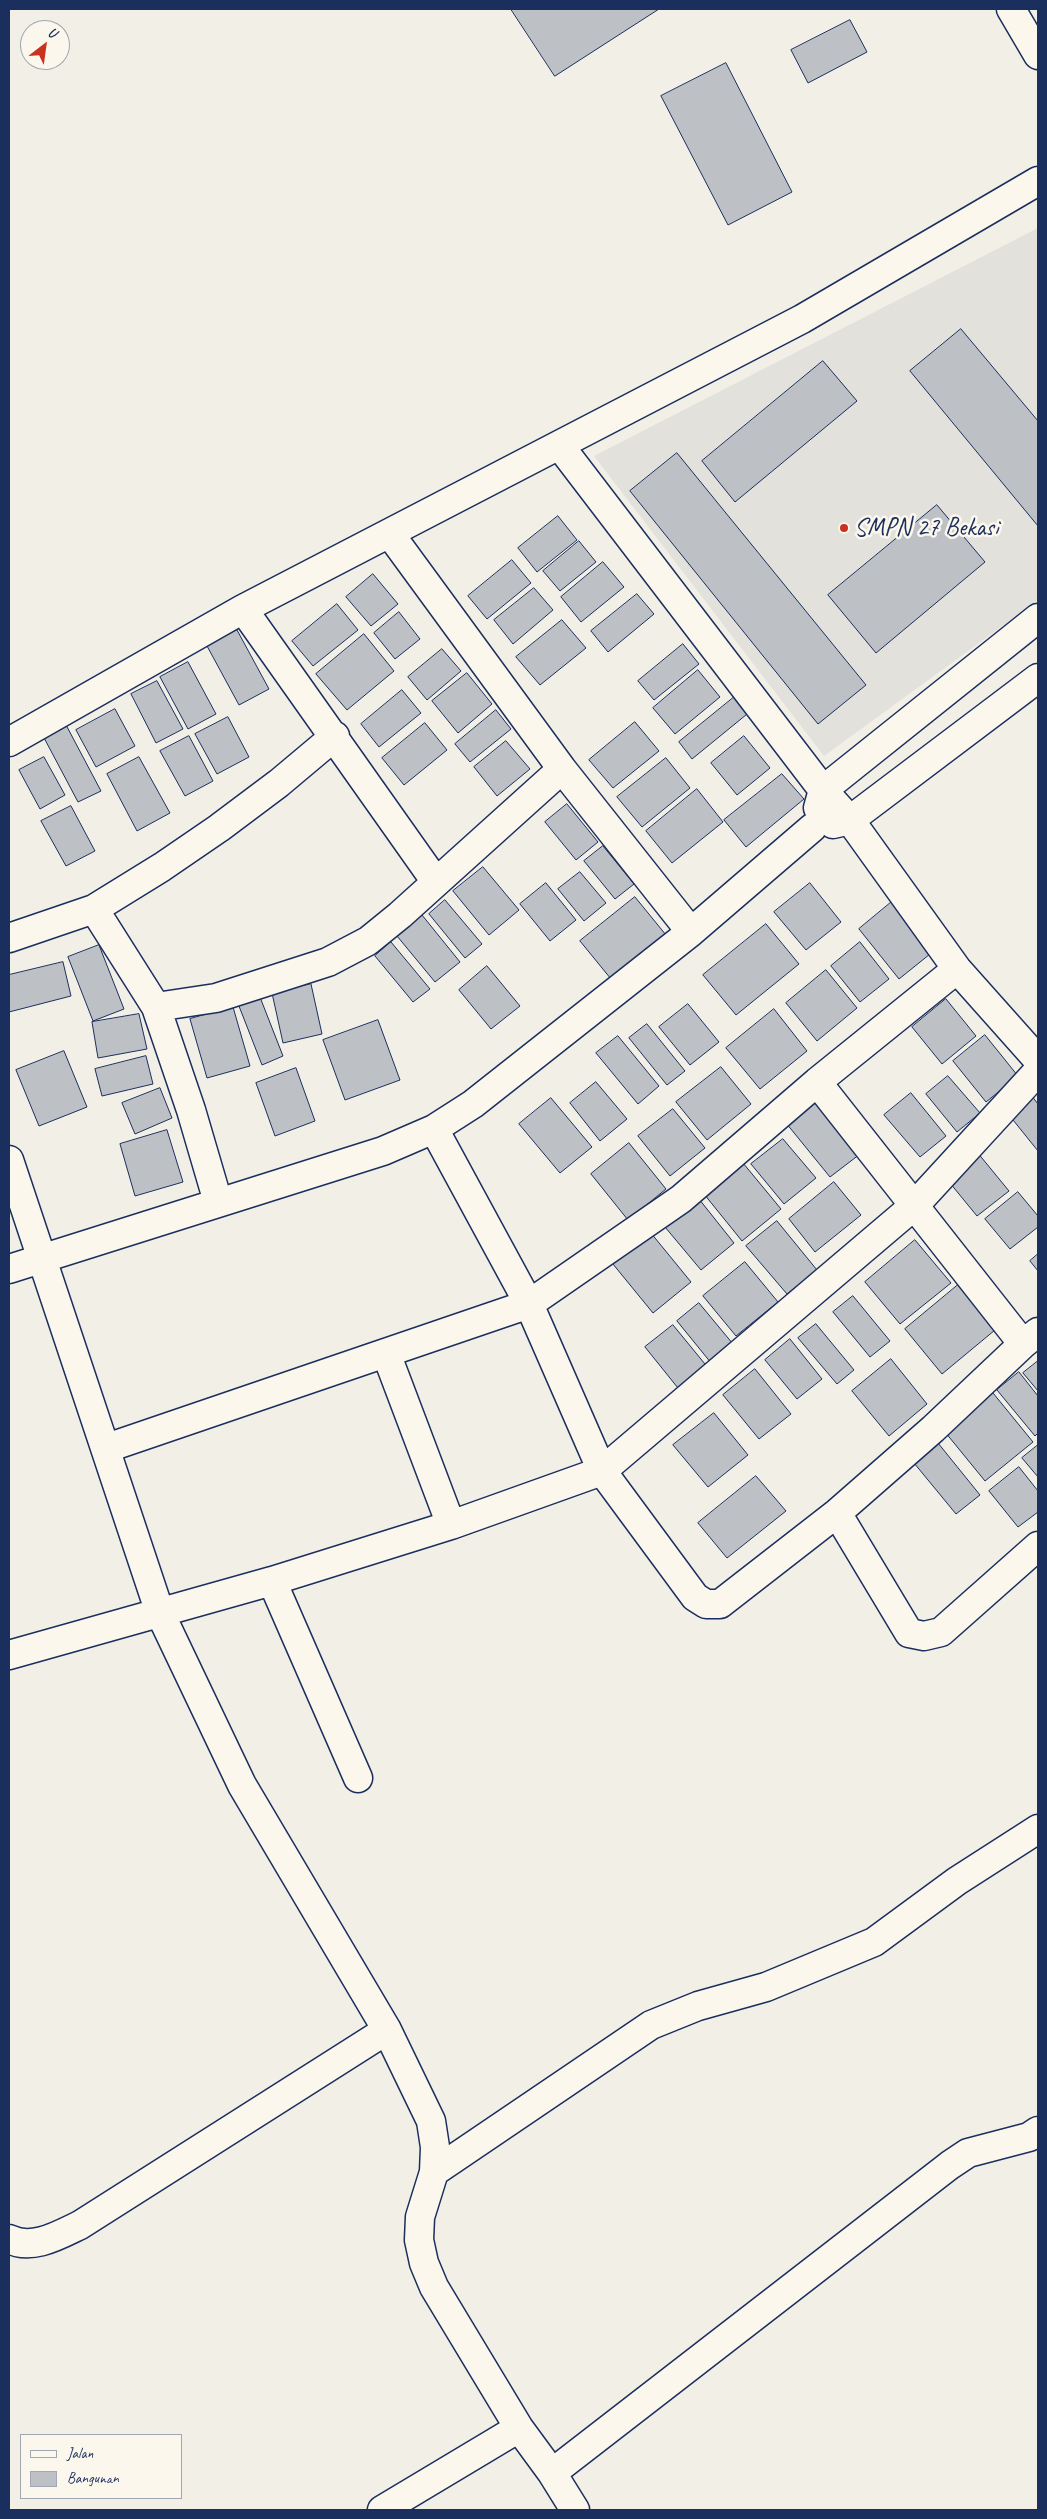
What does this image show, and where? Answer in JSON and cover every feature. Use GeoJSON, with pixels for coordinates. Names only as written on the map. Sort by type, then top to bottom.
{"type":"FeatureCollection","features":[{"type":"Feature","properties":{"kind":"street"},"geometry":{"type":"LineString","coordinates":[[1011,9],[1038,55]]}},
{"type":"Feature","properties":{"kind":"street"},"geometry":{"type":"LineString","coordinates":[[9,742],[243,609],[802,319],[1038,181]]}},
{"type":"Feature","properties":{"kind":"street"},"geometry":{"type":"LineString","coordinates":[[560,446],[823,790],[850,820],[957,969],[1038,1060]]}},
{"type":"Feature","properties":{"kind":"street"},"geometry":{"type":"LineString","coordinates":[[390,534],[562,769],[691,932]]}},
{"type":"Feature","properties":{"kind":"street"},"geometry":{"type":"LineString","coordinates":[[243,609],[335,736],[436,882]]}},
{"type":"Feature","properties":{"kind":"street"},"geometry":{"type":"LineString","coordinates":[[812,828],[823,790],[1038,618]]}},
{"type":"Feature","properties":{"kind":"street"},"geometry":{"type":"LineString","coordinates":[[9,1268],[383,1151],[434,1129],[473,1104],[691,932],[812,828],[850,820],[1038,678]]}},
{"type":"Feature","properties":{"kind":"street"},"geometry":{"type":"LineString","coordinates":[[9,938],[94,910],[162,867],[218,828],[279,783],[335,736]]}},
{"type":"Feature","properties":{"kind":"street"},"geometry":{"type":"LineString","coordinates":[[156,1007],[216,998],[328,962],[368,940],[400,915],[562,769]]}},
{"type":"Feature","properties":{"kind":"street"},"geometry":{"type":"LineString","coordinates":[[94,910],[156,1007],[191,1110],[218,1202]]}},
{"type":"Feature","properties":{"kind":"street"},"geometry":{"type":"LineString","coordinates":[[107,1448],[529,1304],[681,1199],[817,1082],[957,969]]}},
{"type":"Feature","properties":{"kind":"street"},"geometry":{"type":"LineString","coordinates":[[9,1655],[272,1581],[451,1525],[602,1471],[915,1205],[1038,1071]]}},
{"type":"Feature","properties":{"kind":"street"},"geometry":{"type":"LineString","coordinates":[[434,1129],[529,1304],[602,1471],[695,1597],[706,1604],[720,1604],[837,1513],[933,1429],[1030,1338],[915,1205],[817,1082]]}},
{"type":"Feature","properties":{"kind":"street"},"geometry":{"type":"LineString","coordinates":[[9,1160],[107,1448],[160,1613],[242,1785],[387,2030],[431,2122],[435,2147],[434,2172],[420,2217],[419,2240],[424,2263],[434,2287],[519,2428],[575,2510]]}},
{"type":"Feature","properties":{"kind":"street"},"geometry":{"type":"LineString","coordinates":[[386,1352],[451,1525]]}},
{"type":"Feature","properties":{"kind":"street"},"geometry":{"type":"LineString","coordinates":[[837,1513],[909,1633],[924,1636],[941,1632],[1038,1546]]}},
{"type":"Feature","properties":{"kind":"street"},"geometry":{"type":"LineString","coordinates":[[272,1581],[358,1778]]}},
{"type":"Feature","properties":{"kind":"street"},"geometry":{"type":"LineString","coordinates":[[434,2172],[651,2025],[698,2006],[766,1987],[874,1942],[957,1882],[1038,1829]]}},
{"type":"Feature","properties":{"kind":"street"},"geometry":{"type":"LineString","coordinates":[[9,2239],[31,2244],[50,2240],[80,2225],[387,2030]]}},
{"type":"Feature","properties":{"kind":"street"},"geometry":{"type":"LineString","coordinates":[[552,2474],[950,2165],[968,2153],[1029,2136],[1038,2131]]}},
{"type":"Feature","properties":{"kind":"street"},"geometry":{"type":"LineString","coordinates":[[382,2510],[519,2428]]}},
{"type":"Feature","properties":{"kind":"shaded area","name":"SMPN 27 Bekasi"},"geometry":{"type":"Polygon","coordinates":[[[1038,228],[1038,600],[824,756],[594,456],[1038,228]]]}},
{"type":"Feature","properties":{"kind":"building"},"geometry":{"type":"Polygon","coordinates":[[[511,9],[659,9],[555,76],[511,9]]]}},
{"type":"Feature","properties":{"kind":"building"},"geometry":{"type":"Polygon","coordinates":[[[850,20],[867,52],[808,83],[791,50],[850,20]]]}},
{"type":"Feature","properties":{"kind":"building"},"geometry":{"type":"Polygon","coordinates":[[[726,63],[792,192],[728,225],[661,96],[726,63]]]}},
{"type":"Feature","properties":{"kind":"building"},"geometry":{"type":"Polygon","coordinates":[[[961,329],[1038,421],[1038,526],[910,371],[961,329]]]}},
{"type":"Feature","properties":{"kind":"building"},"geometry":{"type":"Polygon","coordinates":[[[823,361],[857,401],[735,502],[702,461],[823,361]]]}},
{"type":"Feature","properties":{"kind":"building"},"geometry":{"type":"Polygon","coordinates":[[[677,453],[866,685],[818,724],[630,491],[677,453]]]}},
{"type":"Feature","properties":{"kind":"building"},"geometry":{"type":"Polygon","coordinates":[[[937,505],[985,562],[876,653],[828,595],[937,505]]]}},
{"type":"Feature","properties":{"kind":"building"},"geometry":{"type":"Polygon","coordinates":[[[558,516],[577,540],[537,572],[518,548],[558,516]]]}},
{"type":"Feature","properties":{"kind":"building"},"geometry":{"type":"Polygon","coordinates":[[[579,541],[596,562],[560,591],[543,571],[579,541]]]}},
{"type":"Feature","properties":{"kind":"building"},"geometry":{"type":"Polygon","coordinates":[[[512,560],[531,583],[487,619],[468,596],[512,560]]]}},
{"type":"Feature","properties":{"kind":"building"},"geometry":{"type":"Polygon","coordinates":[[[603,562],[624,587],[581,622],[561,597],[603,562]]]}},
{"type":"Feature","properties":{"kind":"building"},"geometry":{"type":"Polygon","coordinates":[[[373,574],[398,604],[371,626],[346,597],[373,574]]]}},
{"type":"Feature","properties":{"kind":"building"},"geometry":{"type":"Polygon","coordinates":[[[534,588],[553,610],[513,644],[494,620],[534,588]]]}},
{"type":"Feature","properties":{"kind":"building"},"geometry":{"type":"Polygon","coordinates":[[[637,594],[654,614],[608,652],[591,631],[637,594]]]}},
{"type":"Feature","properties":{"kind":"building"},"geometry":{"type":"Polygon","coordinates":[[[337,604],[358,630],[313,666],[292,641],[337,604]]]}},
{"type":"Feature","properties":{"kind":"building"},"geometry":{"type":"Polygon","coordinates":[[[399,612],[420,639],[395,659],[374,633],[399,612]]]}},
{"type":"Feature","properties":{"kind":"building"},"geometry":{"type":"Polygon","coordinates":[[[562,620],[586,648],[540,685],[516,657],[562,620]]]}},
{"type":"Feature","properties":{"kind":"building"},"geometry":{"type":"Polygon","coordinates":[[[237,630],[269,689],[239,705],[207,646],[237,630]]]}},
{"type":"Feature","properties":{"kind":"building"},"geometry":{"type":"Polygon","coordinates":[[[364,634],[394,671],[347,710],[316,674],[364,634]]]}},
{"type":"Feature","properties":{"kind":"building"},"geometry":{"type":"Polygon","coordinates":[[[683,644],[699,664],[654,700],[638,681],[683,644]]]}},
{"type":"Feature","properties":{"kind":"building"},"geometry":{"type":"Polygon","coordinates":[[[442,649],[461,671],[427,700],[408,677],[442,649]]]}},
{"type":"Feature","properties":{"kind":"building"},"geometry":{"type":"Polygon","coordinates":[[[188,662],[216,714],[188,729],[160,677],[188,662]]]}},
{"type":"Feature","properties":{"kind":"building"},"geometry":{"type":"Polygon","coordinates":[[[698,670],[720,697],[675,734],[653,708],[698,670]]]}},
{"type":"Feature","properties":{"kind":"building"},"geometry":{"type":"Polygon","coordinates":[[[467,673],[492,704],[458,733],[432,701],[467,673]]]}},
{"type":"Feature","properties":{"kind":"building"},"geometry":{"type":"Polygon","coordinates":[[[157,681],[183,729],[156,743],[131,694],[157,681]]]}},
{"type":"Feature","properties":{"kind":"building"},"geometry":{"type":"Polygon","coordinates":[[[402,690],[421,713],[379,747],[361,724],[402,690]]]}},
{"type":"Feature","properties":{"kind":"building"},"geometry":{"type":"Polygon","coordinates":[[[738,694],[752,710],[692,759],[679,742],[738,694]]]}},
{"type":"Feature","properties":{"kind":"building"},"geometry":{"type":"Polygon","coordinates":[[[115,709],[135,746],[96,767],[76,730],[115,709]]]}},
{"type":"Feature","properties":{"kind":"building"},"geometry":{"type":"Polygon","coordinates":[[[496,710],[511,729],[470,762],[455,744],[496,710]]]}},
{"type":"Feature","properties":{"kind":"building"},"geometry":{"type":"Polygon","coordinates":[[[228,717],[249,757],[217,774],[195,734],[228,717]]]}},
{"type":"Feature","properties":{"kind":"building"},"geometry":{"type":"Polygon","coordinates":[[[635,722],[659,751],[613,788],[589,760],[635,722]]]}},
{"type":"Feature","properties":{"kind":"building"},"geometry":{"type":"Polygon","coordinates":[[[65,723],[101,791],[78,802],[42,734],[65,723]]]}},
{"type":"Feature","properties":{"kind":"building"},"geometry":{"type":"Polygon","coordinates":[[[425,723],[447,750],[404,785],[382,758],[425,723]]]}},
{"type":"Feature","properties":{"kind":"building"},"geometry":{"type":"Polygon","coordinates":[[[189,736],[213,781],[185,796],[160,751],[189,736]]]}},
{"type":"Feature","properties":{"kind":"building"},"geometry":{"type":"Polygon","coordinates":[[[744,736],[770,768],[737,795],[711,763],[744,736]]]}},
{"type":"Feature","properties":{"kind":"building"},"geometry":{"type":"Polygon","coordinates":[[[506,741],[530,769],[497,796],[474,767],[506,741]]]}},
{"type":"Feature","properties":{"kind":"building"},"geometry":{"type":"Polygon","coordinates":[[[44,757],[65,795],[40,809],[19,770],[44,757]]]}},
{"type":"Feature","properties":{"kind":"building"},"geometry":{"type":"Polygon","coordinates":[[[139,757],[170,813],[137,831],[107,774],[139,757]]]}},
{"type":"Feature","properties":{"kind":"building"},"geometry":{"type":"Polygon","coordinates":[[[666,758],[690,788],[642,827],[617,797],[666,758]]]}},
{"type":"Feature","properties":{"kind":"building"},"geometry":{"type":"Polygon","coordinates":[[[782,774],[804,799],[746,847],[724,820],[782,774]]]}},
{"type":"Feature","properties":{"kind":"building"},"geometry":{"type":"Polygon","coordinates":[[[697,789],[723,822],[672,863],[646,831],[697,789]]]}},
{"type":"Feature","properties":{"kind":"building"},"geometry":{"type":"Polygon","coordinates":[[[567,804],[598,842],[576,860],[545,822],[567,804]]]}},
{"type":"Feature","properties":{"kind":"building"},"geometry":{"type":"Polygon","coordinates":[[[71,806],[95,851],[66,866],[41,821],[71,806]]]}},
{"type":"Feature","properties":{"kind":"building"},"geometry":{"type":"Polygon","coordinates":[[[603,846],[634,884],[615,899],[584,861],[603,846]]]}},
{"type":"Feature","properties":{"kind":"building"},"geometry":{"type":"Polygon","coordinates":[[[483,867],[519,910],[489,935],[453,891],[483,867]]]}},
{"type":"Feature","properties":{"kind":"building"},"geometry":{"type":"Polygon","coordinates":[[[580,872],[606,903],[584,921],[558,889],[580,872]]]}},
{"type":"Feature","properties":{"kind":"building"},"geometry":{"type":"Polygon","coordinates":[[[546,883],[576,920],[550,941],[520,904],[546,883]]]}},
{"type":"Feature","properties":{"kind":"building"},"geometry":{"type":"Polygon","coordinates":[[[810,883],[841,922],[806,950],[774,912],[810,883]]]}},
{"type":"Feature","properties":{"kind":"building"},"geometry":{"type":"Polygon","coordinates":[[[635,897],[666,935],[611,979],[580,941],[635,897]]]}},
{"type":"Feature","properties":{"kind":"building"},"geometry":{"type":"Polygon","coordinates":[[[445,900],[482,944],[465,958],[429,914],[445,900]]]}},
{"type":"Feature","properties":{"kind":"building"},"geometry":{"type":"Polygon","coordinates":[[[894,900],[935,950],[899,979],[859,929],[894,900]]]}},
{"type":"Feature","properties":{"kind":"building"},"geometry":{"type":"Polygon","coordinates":[[[422,915],[460,962],[435,982],[397,936],[422,915]]]}},
{"type":"Feature","properties":{"kind":"building"},"geometry":{"type":"Polygon","coordinates":[[[766,924],[799,964],[736,1015],[703,975],[766,924]]]}},
{"type":"Feature","properties":{"kind":"building"},"geometry":{"type":"Polygon","coordinates":[[[391,942],[430,989],[413,1002],[375,956],[391,942]]]}},
{"type":"Feature","properties":{"kind":"building"},"geometry":{"type":"Polygon","coordinates":[[[860,942],[889,979],[860,1002],[831,966],[860,942]]]}},
{"type":"Feature","properties":{"kind":"building"},"geometry":{"type":"Polygon","coordinates":[[[99,945],[124,1009],[93,1021],[68,957],[99,945]]]}},
{"type":"Feature","properties":{"kind":"building"},"geometry":{"type":"Polygon","coordinates":[[[63,962],[71,996],[9,1012],[9,975],[63,962]]]}},
{"type":"Feature","properties":{"kind":"building"},"geometry":{"type":"Polygon","coordinates":[[[487,966],[520,1006],[491,1029],[459,990],[487,966]]]}},
{"type":"Feature","properties":{"kind":"building"},"geometry":{"type":"Polygon","coordinates":[[[826,970],[857,1008],[817,1041],[786,1003],[826,970]]]}},
{"type":"Feature","properties":{"kind":"building"},"geometry":{"type":"Polygon","coordinates":[[[311,984],[322,1034],[283,1043],[272,993],[311,984]]]}},
{"type":"Feature","properties":{"kind":"building"},"geometry":{"type":"Polygon","coordinates":[[[258,992],[283,1056],[262,1065],[237,1001],[258,992]]]}},
{"type":"Feature","properties":{"kind":"building"},"geometry":{"type":"Polygon","coordinates":[[[946,999],[976,1036],[942,1064],[912,1027],[946,999]]]}},
{"type":"Feature","properties":{"kind":"building"},"geometry":{"type":"Polygon","coordinates":[[[688,1004],[719,1042],[690,1065],[659,1027],[688,1004]]]}},
{"type":"Feature","properties":{"kind":"building"},"geometry":{"type":"Polygon","coordinates":[[[233,1007],[250,1066],[207,1078],[190,1019],[233,1007]]]}},
{"type":"Feature","properties":{"kind":"building"},"geometry":{"type":"Polygon","coordinates":[[[774,1009],[807,1051],[760,1089],[726,1048],[774,1009]]]}},
{"type":"Feature","properties":{"kind":"building"},"geometry":{"type":"Polygon","coordinates":[[[139,1014],[147,1049],[98,1058],[92,1022],[139,1014]]]}},
{"type":"Feature","properties":{"kind":"building"},"geometry":{"type":"Polygon","coordinates":[[[378,1020],[400,1080],[345,1100],[323,1040],[378,1020]]]}},
{"type":"Feature","properties":{"kind":"building"},"geometry":{"type":"Polygon","coordinates":[[[647,1024],[685,1071],[667,1085],[629,1038],[647,1024]]]}},
{"type":"Feature","properties":{"kind":"building"},"geometry":{"type":"Polygon","coordinates":[[[985,1035],[1018,1076],[986,1102],[953,1061],[985,1035]]]}},
{"type":"Feature","properties":{"kind":"building"},"geometry":{"type":"Polygon","coordinates":[[[618,1036],[659,1086],[638,1104],[596,1053],[618,1036]]]}},
{"type":"Feature","properties":{"kind":"building"},"geometry":{"type":"Polygon","coordinates":[[[64,1051],[87,1107],[39,1126],[16,1070],[64,1051]]]}},
{"type":"Feature","properties":{"kind":"building"},"geometry":{"type":"Polygon","coordinates":[[[146,1056],[153,1084],[102,1096],[95,1069],[146,1056]]]}},
{"type":"Feature","properties":{"kind":"building"},"geometry":{"type":"Polygon","coordinates":[[[721,1067],[751,1104],[707,1140],[676,1102],[721,1067]]]}},
{"type":"Feature","properties":{"kind":"building"},"geometry":{"type":"Polygon","coordinates":[[[296,1068],[315,1121],[275,1136],[256,1083],[296,1068]]]}},
{"type":"Feature","properties":{"kind":"building"},"geometry":{"type":"Polygon","coordinates":[[[948,1076],[980,1113],[957,1132],[926,1094],[948,1076]]]}},
{"type":"Feature","properties":{"kind":"building"},"geometry":{"type":"Polygon","coordinates":[[[596,1082],[627,1119],[600,1141],[570,1103],[596,1082]]]}},
{"type":"Feature","properties":{"kind":"building"},"geometry":{"type":"Polygon","coordinates":[[[160,1088],[172,1118],[135,1134],[122,1103],[160,1088]]]}},
{"type":"Feature","properties":{"kind":"building"},"geometry":{"type":"Polygon","coordinates":[[[1028,1091],[1038,1104],[1038,1151],[1005,1110],[1028,1091]]]}},
{"type":"Feature","properties":{"kind":"building"},"geometry":{"type":"Polygon","coordinates":[[[911,1093],[946,1136],[920,1157],[884,1115],[911,1093]]]}},
{"type":"Feature","properties":{"kind":"building"},"geometry":{"type":"Polygon","coordinates":[[[819,1096],[864,1151],[830,1177],[786,1123],[819,1096]]]}},
{"type":"Feature","properties":{"kind":"building"},"geometry":{"type":"Polygon","coordinates":[[[551,1098],[592,1147],[560,1173],[519,1124],[551,1098]]]}},
{"type":"Feature","properties":{"kind":"building"},"geometry":{"type":"Polygon","coordinates":[[[673,1109],[705,1148],[670,1176],[638,1136],[673,1109]]]}},
{"type":"Feature","properties":{"kind":"building"},"geometry":{"type":"Polygon","coordinates":[[[167,1130],[183,1182],[135,1196],[120,1144],[167,1130]]]}},
{"type":"Feature","properties":{"kind":"building"},"geometry":{"type":"Polygon","coordinates":[[[783,1139],[816,1178],[784,1204],[751,1164],[783,1139]]]}},
{"type":"Feature","properties":{"kind":"building"},"geometry":{"type":"Polygon","coordinates":[[[629,1143],[666,1189],[628,1220],[591,1174],[629,1143]]]}},
{"type":"Feature","properties":{"kind":"building"},"geometry":{"type":"Polygon","coordinates":[[[977,1152],[1009,1191],[977,1216],[945,1177],[977,1152]]]}},
{"type":"Feature","properties":{"kind":"building"},"geometry":{"type":"Polygon","coordinates":[[[743,1163],[781,1209],[742,1241],[704,1194],[743,1163]]]}},
{"type":"Feature","properties":{"kind":"building"},"geometry":{"type":"Polygon","coordinates":[[[834,1182],[861,1215],[815,1252],[789,1219],[834,1182]]]}},
{"type":"Feature","properties":{"kind":"building"},"geometry":{"type":"Polygon","coordinates":[[[1018,1192],[1038,1216],[1038,1227],[1010,1249],[985,1219],[1018,1192]]]}},
{"type":"Feature","properties":{"kind":"building"},"geometry":{"type":"Polygon","coordinates":[[[699,1199],[734,1243],[701,1270],[665,1227],[699,1199]]]}},
{"type":"Feature","properties":{"kind":"building"},"geometry":{"type":"Polygon","coordinates":[[[777,1221],[817,1270],[787,1294],[746,1246],[777,1221]]]}},
{"type":"Feature","properties":{"kind":"building"},"geometry":{"type":"Polygon","coordinates":[[[646,1227],[691,1282],[653,1313],[608,1258],[646,1227]]]}},
{"type":"Feature","properties":{"kind":"building"},"geometry":{"type":"Polygon","coordinates":[[[915,1240],[951,1283],[900,1324],[865,1282],[915,1240]]]}},
{"type":"Feature","properties":{"kind":"building"},"geometry":{"type":"Polygon","coordinates":[[[1038,1254],[1038,1271],[1030,1261],[1038,1254]]]}},
{"type":"Feature","properties":{"kind":"building"},"geometry":{"type":"Polygon","coordinates":[[[745,1262],[778,1302],[736,1336],[703,1296],[745,1262]]]}},
{"type":"Feature","properties":{"kind":"building"},"geometry":{"type":"Polygon","coordinates":[[[964,1280],[1001,1325],[942,1374],[905,1329],[964,1280]]]}},
{"type":"Feature","properties":{"kind":"building"},"geometry":{"type":"Polygon","coordinates":[[[853,1296],[890,1341],[870,1357],[833,1312],[853,1296]]]}},
{"type":"Feature","properties":{"kind":"building"},"geometry":{"type":"Polygon","coordinates":[[[699,1303],[738,1350],[716,1369],[677,1321],[699,1303]]]}},
{"type":"Feature","properties":{"kind":"building"},"geometry":{"type":"Polygon","coordinates":[[[816,1324],[854,1370],[837,1384],[798,1338],[816,1324]]]}},
{"type":"Feature","properties":{"kind":"building"},"geometry":{"type":"Polygon","coordinates":[[[673,1325],[714,1375],[686,1398],[645,1347],[673,1325]]]}},
{"type":"Feature","properties":{"kind":"building"},"geometry":{"type":"Polygon","coordinates":[[[790,1339],[822,1379],[797,1399],[765,1360],[790,1339]]]}},
{"type":"Feature","properties":{"kind":"building"},"geometry":{"type":"Polygon","coordinates":[[[891,1359],[927,1404],[889,1436],[852,1391],[891,1359]]]}},
{"type":"Feature","properties":{"kind":"building"},"geometry":{"type":"Polygon","coordinates":[[[1038,1361],[1038,1391],[1023,1373],[1038,1361]]]}},
{"type":"Feature","properties":{"kind":"building"},"geometry":{"type":"Polygon","coordinates":[[[755,1369],[791,1414],[759,1439],[723,1395],[755,1369]]]}},
{"type":"Feature","properties":{"kind":"building"},"geometry":{"type":"Polygon","coordinates":[[[1019,1372],[1038,1396],[1038,1433],[1035,1436],[997,1390],[1019,1372]]]}},
{"type":"Feature","properties":{"kind":"building"},"geometry":{"type":"Polygon","coordinates":[[[993,1393],[1033,1442],[985,1481],[945,1432],[993,1393]]]}},
{"type":"Feature","properties":{"kind":"building"},"geometry":{"type":"Polygon","coordinates":[[[714,1413],[748,1455],[708,1487],[673,1445],[714,1413]]]}},
{"type":"Feature","properties":{"kind":"building"},"geometry":{"type":"Polygon","coordinates":[[[938,1443],[980,1495],[956,1514],[914,1463],[938,1443]]]}},
{"type":"Feature","properties":{"kind":"building"},"geometry":{"type":"Polygon","coordinates":[[[1038,1445],[1038,1477],[1022,1458],[1038,1445]]]}},
{"type":"Feature","properties":{"kind":"building"},"geometry":{"type":"Polygon","coordinates":[[[1019,1467],[1038,1491],[1038,1512],[1018,1527],[989,1491],[1019,1467]]]}},
{"type":"Feature","properties":{"kind":"building"},"geometry":{"type":"Polygon","coordinates":[[[756,1476],[786,1511],[727,1558],[698,1523],[756,1476]]]}},
{"type":"Feature","properties":{"kind":"place","name":"SMPN 27 Bekasi"},"geometry":{"type":"Point","coordinates":[844,528]}}]}
